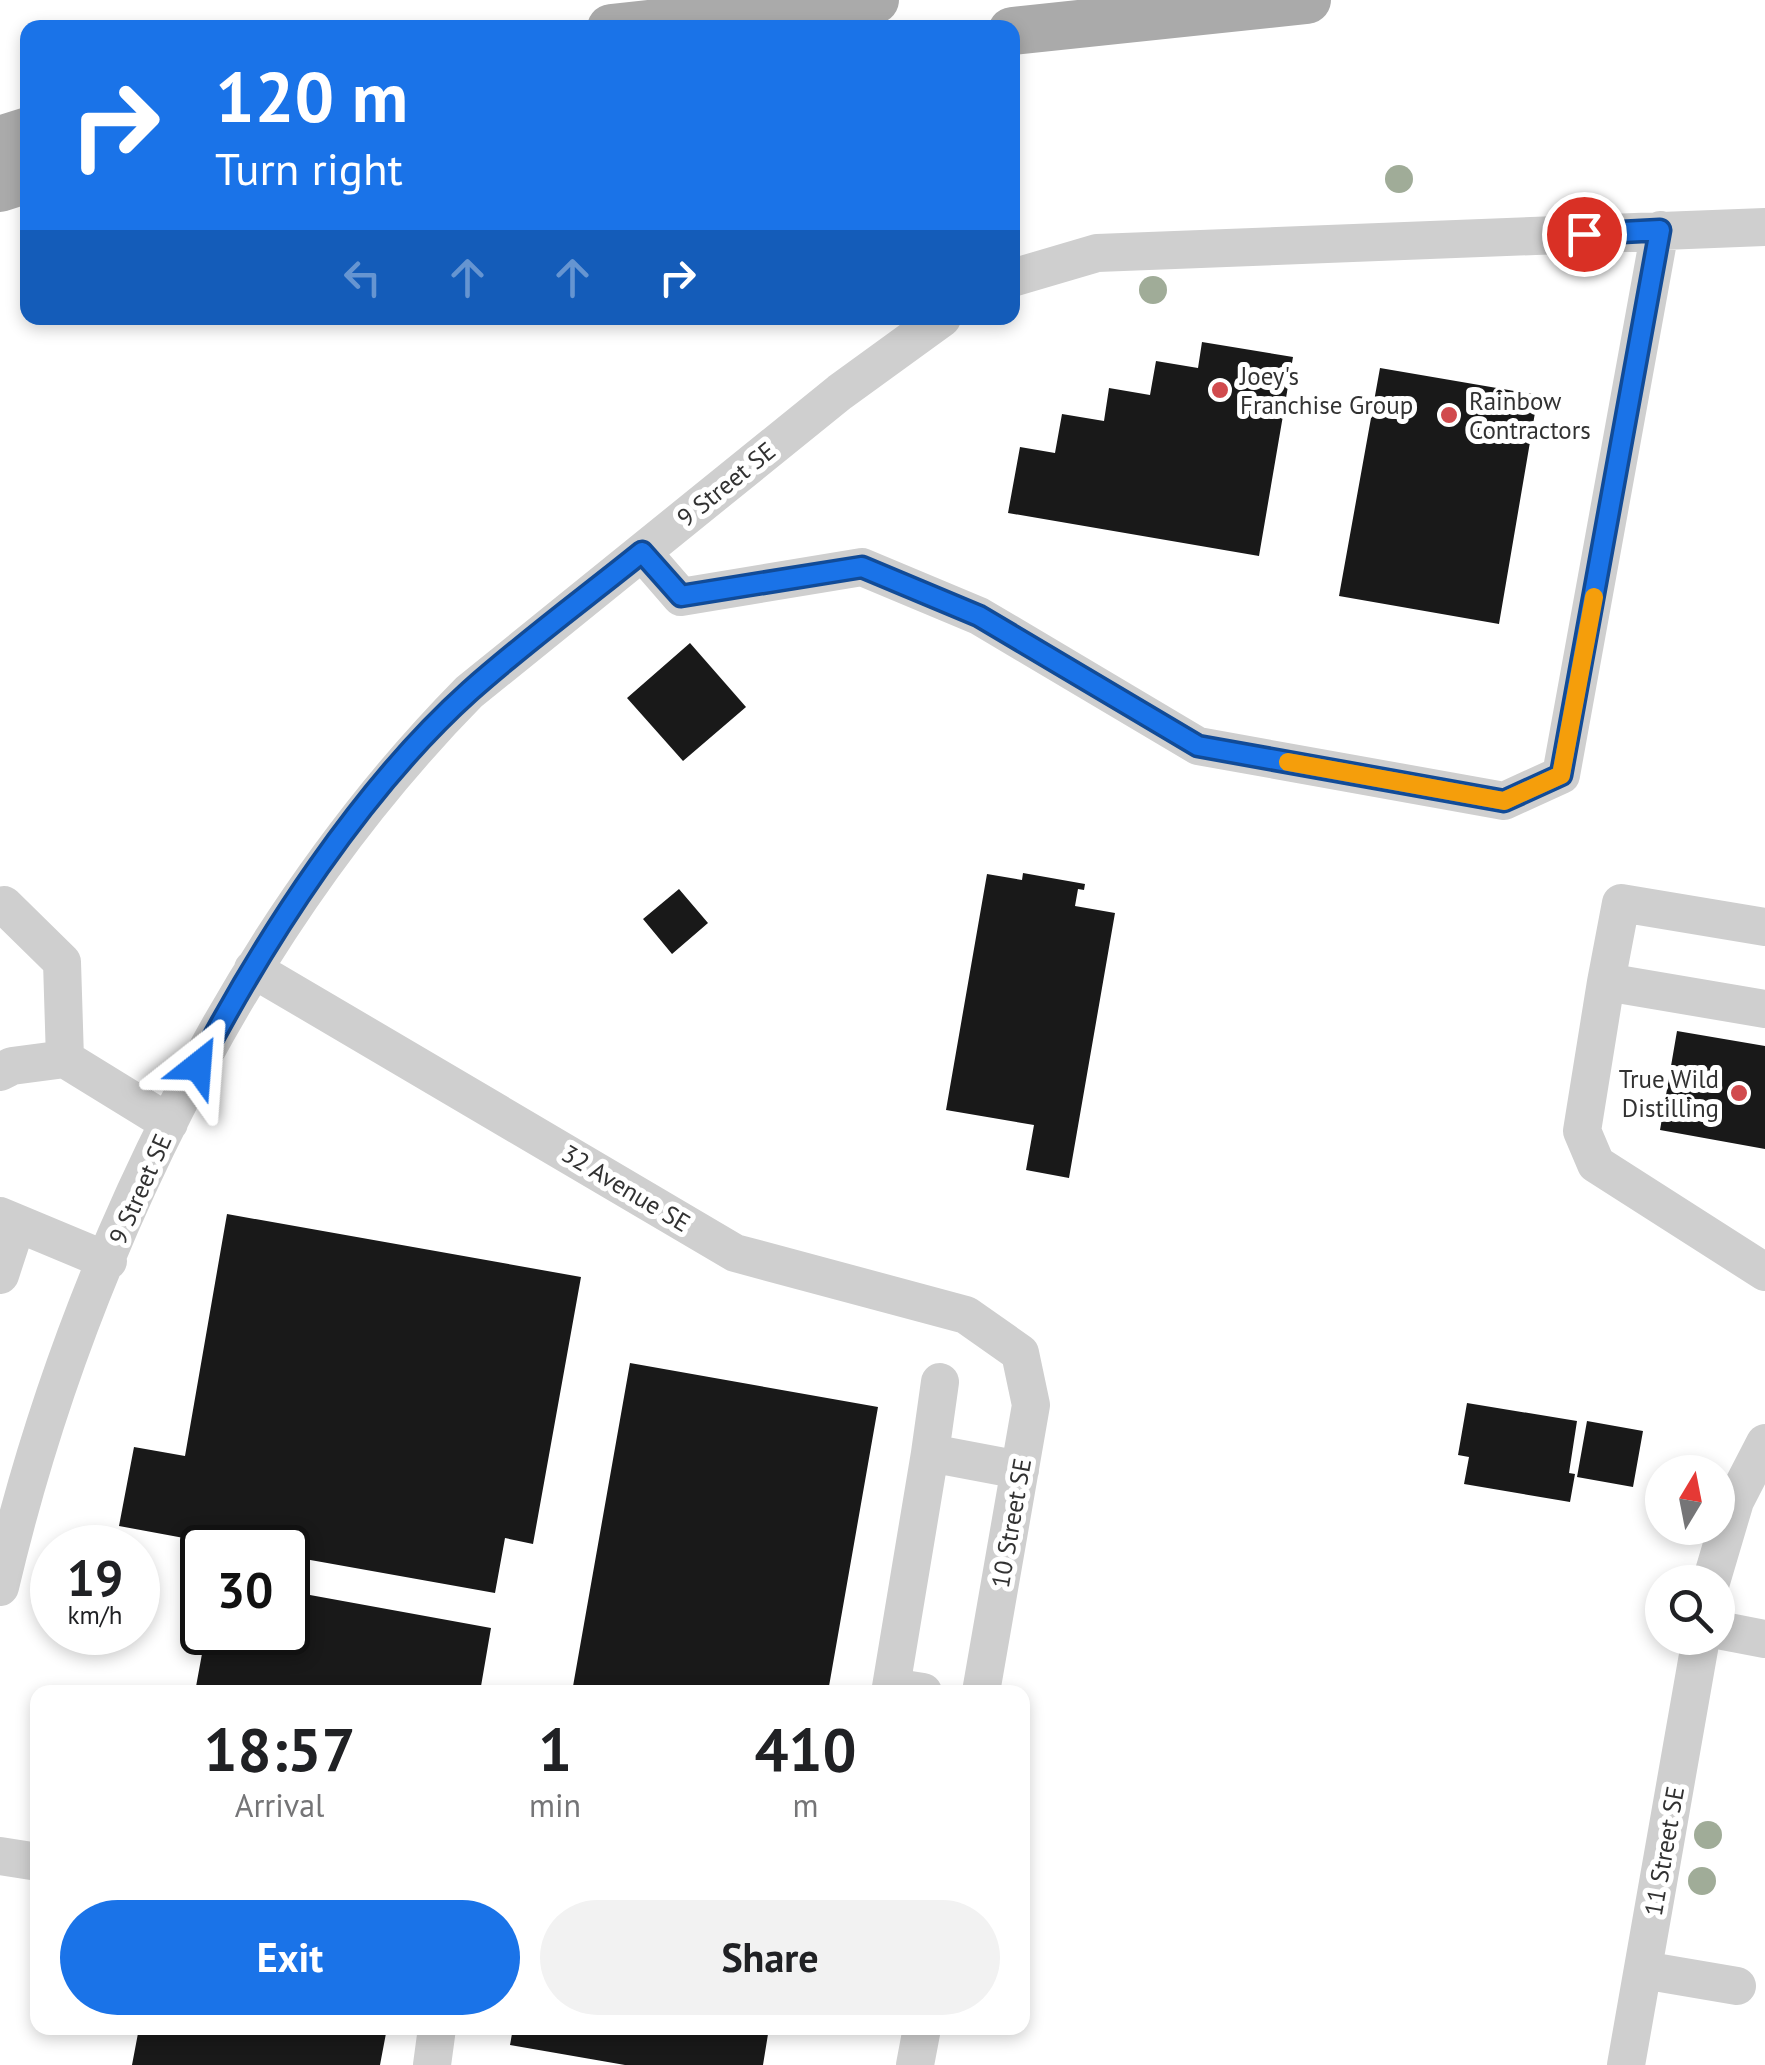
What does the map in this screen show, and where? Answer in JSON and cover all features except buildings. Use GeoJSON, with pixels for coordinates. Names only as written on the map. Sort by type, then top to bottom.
{"type":"FeatureCollection","features":[{"type":"Feature","properties":{"kind":"main road"},"geometry":{"type":"LineString","coordinates":[[686,20],[875,0]]}},
{"type":"Feature","properties":{"kind":"main road"},"geometry":{"type":"LineString","coordinates":[[1020,30],[1307,0]]}},
{"type":"Feature","properties":{"kind":"street"},"geometry":{"type":"LineString","coordinates":[[1020,276],[1096,253],[1765,226]]}},
{"type":"Feature","properties":{"kind":"street"},"geometry":{"type":"LineString","coordinates":[[642,552],[681,596],[862,567],[979,616],[1198,746],[1504,801],[1561,775],[1660,230]]}},
{"type":"Feature","properties":{"kind":"street","name":"9 Street SE"},"geometry":{"type":"LineString","coordinates":[[0,1587],[5,1539],[108,1261],[169,1123],[254,969],[315,872],[416,745],[469,692],[840,392],[932,325]]}},
{"type":"Feature","properties":{"kind":"street"},"geometry":{"type":"LineString","coordinates":[[1765,927],[1621,903],[1582,1130],[1596,1164],[1765,1272]]}},
{"type":"Feature","properties":{"kind":"street"},"geometry":{"type":"LineString","coordinates":[[4,905],[62,962],[64,1059]]}},
{"type":"Feature","properties":{"kind":"street","name":"32 Avenue SE"},"geometry":{"type":"LineString","coordinates":[[254,969],[735,1253],[966,1315],[1020,1353]]}},
{"type":"Feature","properties":{"kind":"street"},"geometry":{"type":"LineString","coordinates":[[1606,982],[1765,1009]]}},
{"type":"Feature","properties":{"kind":"street"},"geometry":{"type":"LineString","coordinates":[[0,1072],[12,1066],[64,1059],[169,1123]]}},
{"type":"Feature","properties":{"kind":"street"},"geometry":{"type":"LineString","coordinates":[[0,1275],[8,1220],[108,1261]]}},
{"type":"Feature","properties":{"kind":"street","name":"10 Street SE"},"geometry":{"type":"LineString","coordinates":[[982,1685],[1031,1405],[1020,1353]]}},
{"type":"Feature","properties":{"kind":"street"},"geometry":{"type":"LineString","coordinates":[[903,1685],[940,1382]]}},
{"type":"Feature","properties":{"kind":"street"},"geometry":{"type":"LineString","coordinates":[[1716,1565],[1736,1501],[1765,1443]]}},
{"type":"Feature","properties":{"kind":"street"},"geometry":{"type":"LineString","coordinates":[[930,1453],[1020,1470]]}},
{"type":"Feature","properties":{"kind":"street"},"geometry":{"type":"LineString","coordinates":[[1735,1633],[1765,1639]]}},
{"type":"Feature","properties":{"kind":"street","name":"11 Street SE"},"geometry":{"type":"LineString","coordinates":[[1626,2065],[1699,1655]]}},
{"type":"Feature","properties":{"kind":"street"},"geometry":{"type":"LineString","coordinates":[[0,1856],[30,1861]]}},
{"type":"Feature","properties":{"kind":"street"},"geometry":{"type":"LineString","coordinates":[[1643,1970],[1737,1986]]}},
{"type":"Feature","properties":{"kind":"street"},"geometry":{"type":"LineString","coordinates":[[432,2065],[435,2035]]}},
{"type":"Feature","properties":{"kind":"street"},"geometry":{"type":"LineString","coordinates":[[915,2065],[921,2035]]}},
{"type":"Feature","properties":{"kind":"slow traffic"},"geometry":{"type":"LineString","coordinates":[[1288,762],[1504,801],[1561,775],[1594,597]]}},
{"type":"Feature","properties":{"kind":"place","name":"Joey's Franchise Group"},"geometry":{"type":"Point","coordinates":[1220,390]}},
{"type":"Feature","properties":{"kind":"place","name":"Rainbow Contractors"},"geometry":{"type":"Point","coordinates":[1449,415]}},
{"type":"Feature","properties":{"kind":"place","name":"True Wild Distilling"},"geometry":{"type":"Point","coordinates":[1739,1093]}},
{"type":"Feature","properties":{"kind":"route"},"geometry":{"type":"LineString","coordinates":[[198,1066],[315,872],[416,745],[469,692],[642,552],[681,596],[862,567],[979,616],[1198,746],[1504,801],[1561,775],[1660,230],[1584,234]]}}]}
